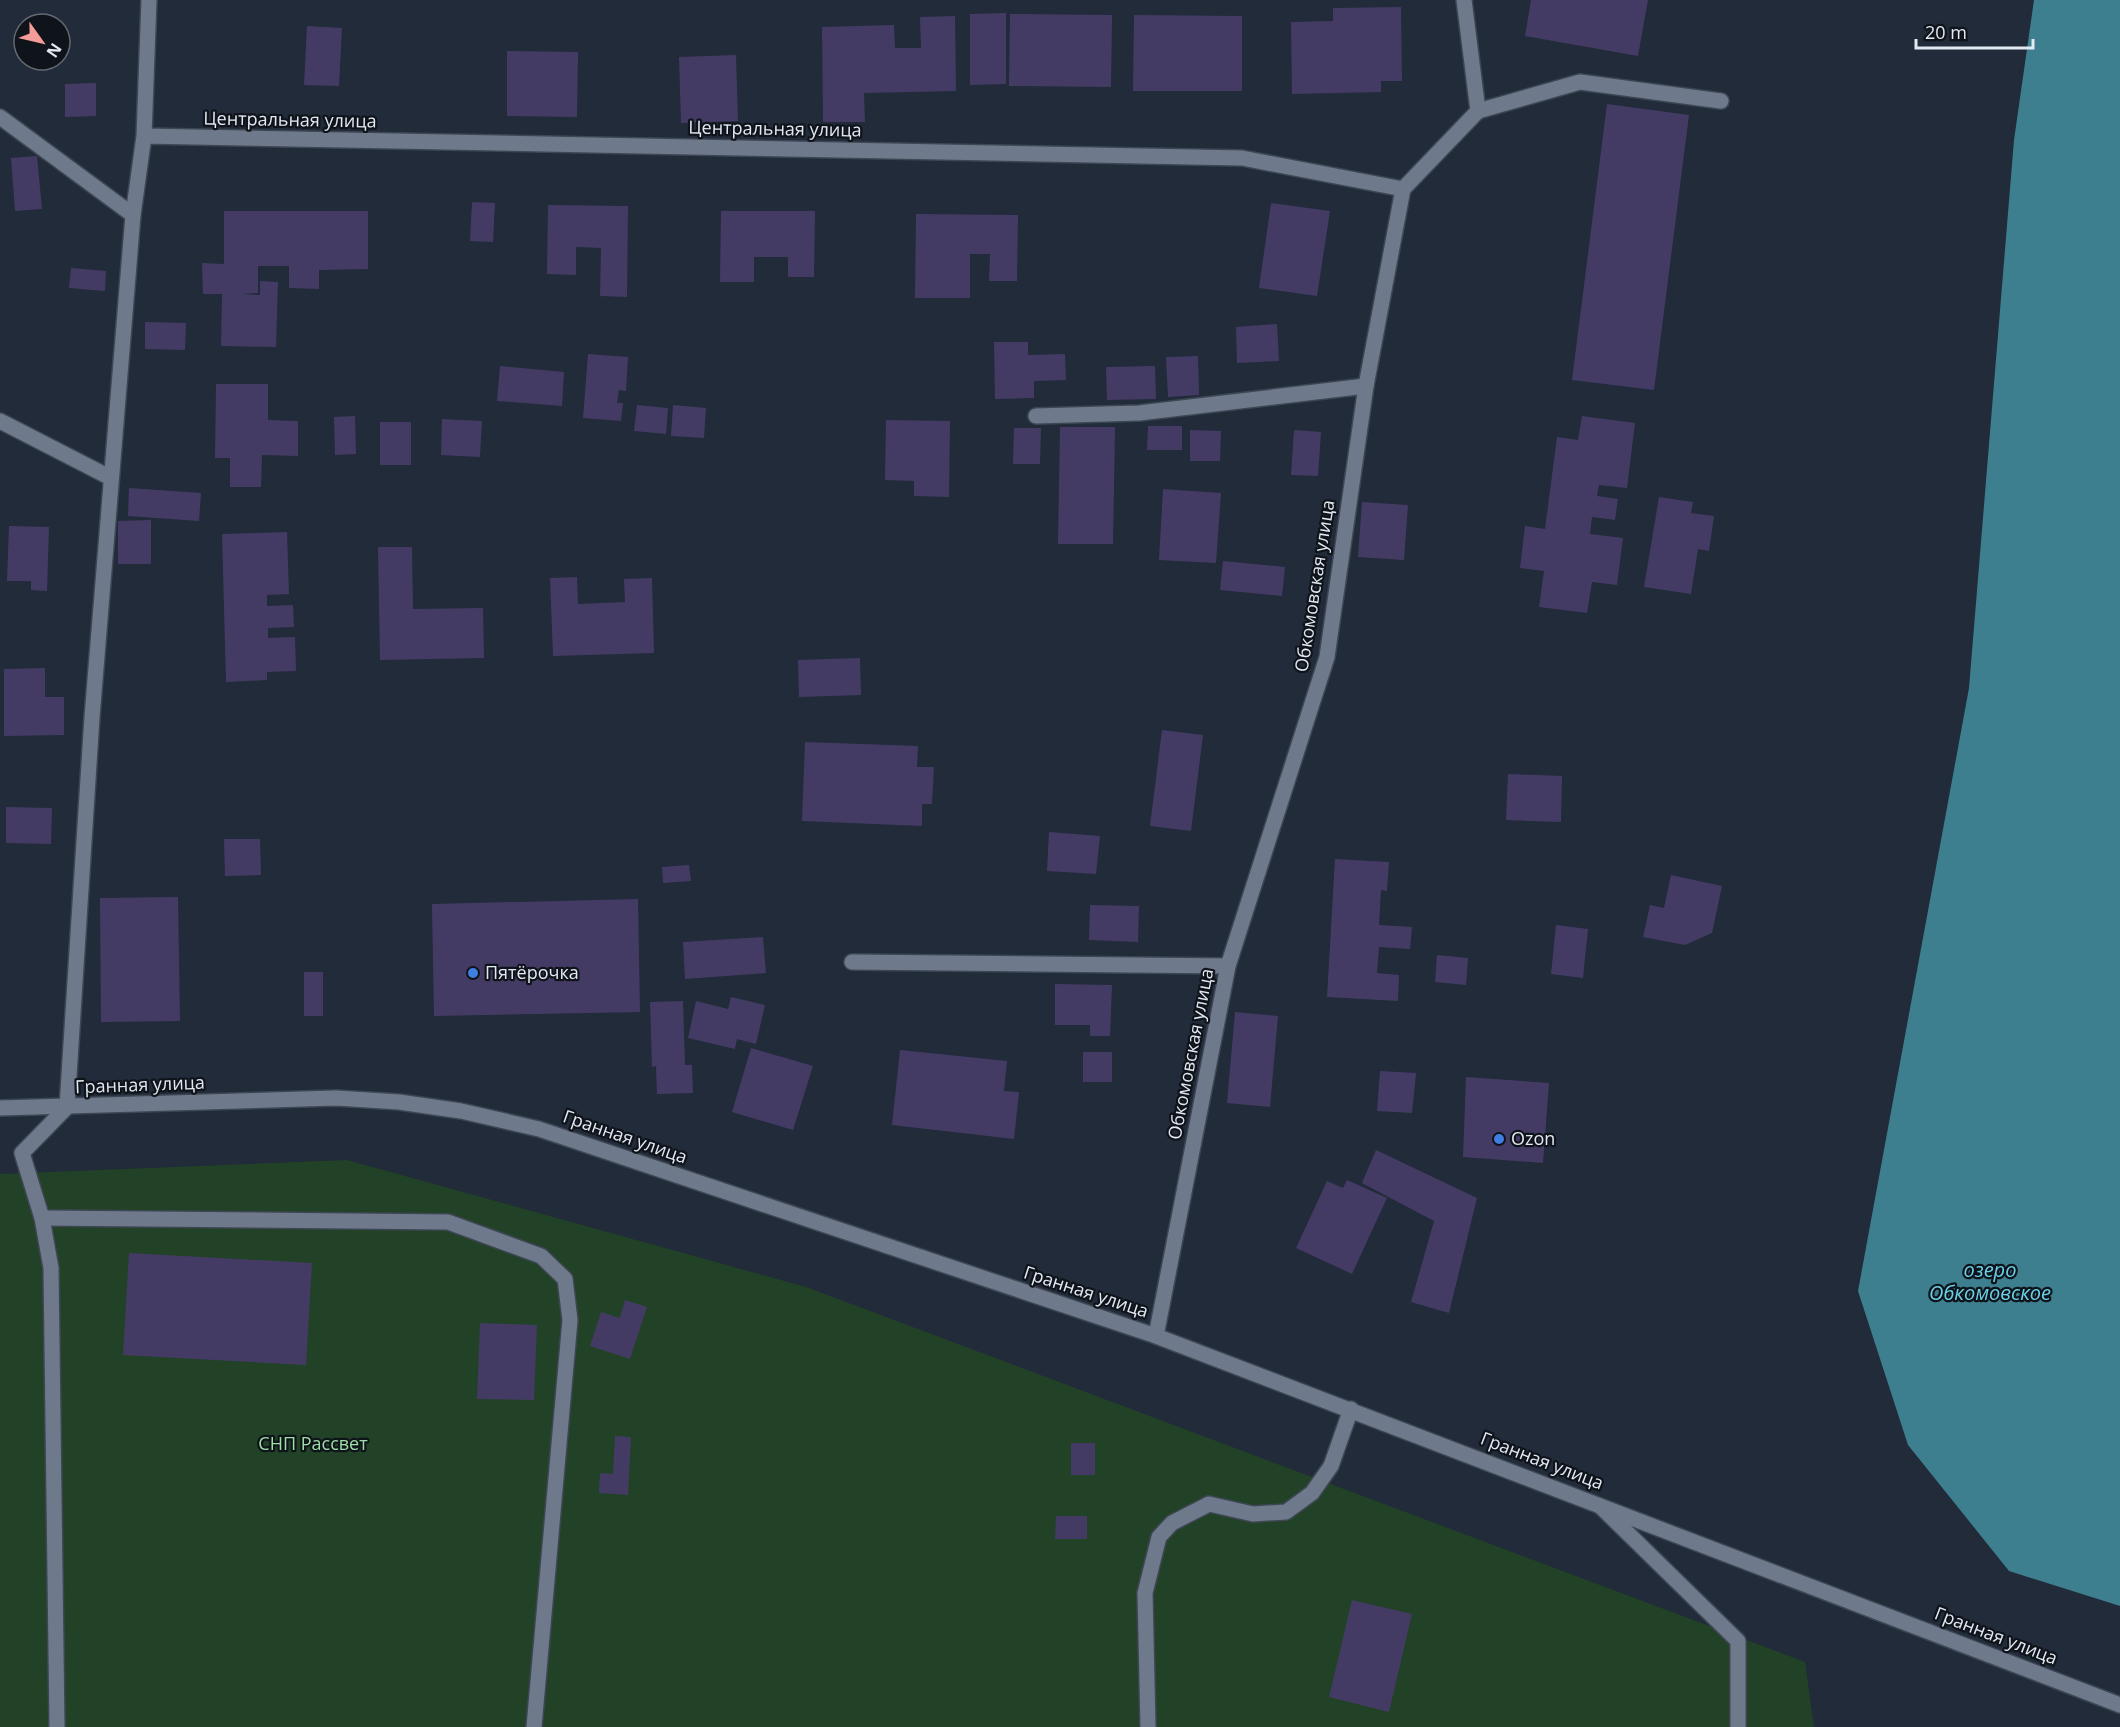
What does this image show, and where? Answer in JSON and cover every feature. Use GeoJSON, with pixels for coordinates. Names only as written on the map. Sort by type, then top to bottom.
{"type":"FeatureCollection","features":[{"type":"Feature","properties":{"kind":"street"},"geometry":{"type":"LineString","coordinates":[[57,1727],[51,1268],[42,1218],[22,1153],[67,1107],[92,717],[133,215],[144,136],[149,0]]}},
{"type":"Feature","properties":{"kind":"street"},"geometry":{"type":"LineString","coordinates":[[1464,0],[1478,111]]}},
{"type":"Feature","properties":{"kind":"street"},"geometry":{"type":"LineString","coordinates":[[1404,189],[1478,111],[1580,82],[1721,101]]}},
{"type":"Feature","properties":{"kind":"street"},"geometry":{"type":"LineString","coordinates":[[0,117],[133,215]]}},
{"type":"Feature","properties":{"kind":"street","name":"Центральная улица"},"geometry":{"type":"LineString","coordinates":[[144,136],[1242,158],[1404,189]]}},
{"type":"Feature","properties":{"kind":"street","name":"Обкомовская улица"},"geometry":{"type":"LineString","coordinates":[[1156,1336],[1228,966],[1327,657],[1366,386],[1404,189]]}},
{"type":"Feature","properties":{"kind":"street"},"geometry":{"type":"LineString","coordinates":[[1036,416],[1139,413],[1366,386]]}},
{"type":"Feature","properties":{"kind":"street"},"geometry":{"type":"LineString","coordinates":[[0,421],[111,478]]}},
{"type":"Feature","properties":{"kind":"street"},"geometry":{"type":"LineString","coordinates":[[852,962],[1228,966]]}},
{"type":"Feature","properties":{"kind":"street","name":"Гранная улица"},"geometry":{"type":"LineString","coordinates":[[0,1107],[336,1098],[399,1102],[461,1111],[539,1129],[1156,1336],[2120,1705]]}},
{"type":"Feature","properties":{"kind":"street"},"geometry":{"type":"LineString","coordinates":[[42,1218],[448,1222],[540,1256],[565,1279],[570,1320],[534,1727]]}},
{"type":"Feature","properties":{"kind":"street"},"geometry":{"type":"LineString","coordinates":[[1148,1727],[1145,1593],[1159,1537],[1179,1518],[1209,1504],[1253,1514],[1286,1512],[1312,1493],[1331,1466],[1351,1409]]}},
{"type":"Feature","properties":{"kind":"street"},"geometry":{"type":"LineString","coordinates":[[1597,1503],[1738,1641],[1738,1727]]}},
{"type":"Feature","properties":{"kind":"green space","name":"СНП Рассвет"},"geometry":{"type":"Polygon","coordinates":[[[347,1160],[806,1287],[1805,1662],[1814,1727],[0,1727],[0,1174],[347,1160]]]}},
{"type":"Feature","properties":{"kind":"water","name":"озеро Обкомовское"},"geometry":{"type":"Polygon","coordinates":[[[2034,0],[2120,0],[2120,1606],[2009,1571],[1908,1445],[1858,1291],[1969,688],[2014,140],[2034,0]]]}},
{"type":"Feature","properties":{"kind":"building"},"geometry":{"type":"Polygon","coordinates":[[[1531,0],[1648,0],[1638,56],[1525,36],[1531,0]]]}},
{"type":"Feature","properties":{"kind":"building"},"geometry":{"type":"Polygon","coordinates":[[[1401,7],[1402,81],[1381,81],[1381,92],[1292,94],[1291,22],[1333,21],[1333,8],[1401,7]]]}},
{"type":"Feature","properties":{"kind":"building"},"geometry":{"type":"Polygon","coordinates":[[[1006,13],[1006,84],[970,85],[970,14],[1006,13]]]}},
{"type":"Feature","properties":{"kind":"building"},"geometry":{"type":"Polygon","coordinates":[[[1010,14],[1112,15],[1111,87],[1009,86],[1010,14]]]}},
{"type":"Feature","properties":{"kind":"building"},"geometry":{"type":"Polygon","coordinates":[[[1134,15],[1242,16],[1242,91],[1133,91],[1134,15]]]}},
{"type":"Feature","properties":{"kind":"building"},"geometry":{"type":"Polygon","coordinates":[[[955,16],[956,91],[864,93],[865,122],[823,122],[822,27],[894,25],[895,48],[921,48],[920,17],[955,16]]]}},
{"type":"Feature","properties":{"kind":"building"},"geometry":{"type":"Polygon","coordinates":[[[307,26],[342,28],[339,86],[304,85],[307,26]]]}},
{"type":"Feature","properties":{"kind":"building"},"geometry":{"type":"Polygon","coordinates":[[[507,51],[578,52],[577,117],[507,116],[507,51]]]}},
{"type":"Feature","properties":{"kind":"building"},"geometry":{"type":"Polygon","coordinates":[[[736,55],[738,121],[681,123],[679,57],[736,55]]]}},
{"type":"Feature","properties":{"kind":"building"},"geometry":{"type":"Polygon","coordinates":[[[96,83],[96,116],[65,117],[65,84],[96,83]]]}},
{"type":"Feature","properties":{"kind":"building"},"geometry":{"type":"Polygon","coordinates":[[[1607,104],[1689,115],[1654,390],[1572,380],[1607,104]]]}},
{"type":"Feature","properties":{"kind":"building"},"geometry":{"type":"Polygon","coordinates":[[[37,156],[42,209],[15,211],[11,158],[37,156]]]}},
{"type":"Feature","properties":{"kind":"building"},"geometry":{"type":"Polygon","coordinates":[[[472,202],[495,203],[493,242],[470,241],[472,202]]]}},
{"type":"Feature","properties":{"kind":"building"},"geometry":{"type":"Polygon","coordinates":[[[1271,203],[1330,211],[1317,296],[1259,288],[1271,203]]]}},
{"type":"Feature","properties":{"kind":"building"},"geometry":{"type":"Polygon","coordinates":[[[548,205],[628,206],[627,297],[600,296],[601,248],[576,247],[576,275],[547,274],[548,205]]]}},
{"type":"Feature","properties":{"kind":"building"},"geometry":{"type":"Polygon","coordinates":[[[224,211],[368,211],[368,269],[319,270],[319,289],[289,288],[289,266],[258,266],[258,293],[241,294],[260,295],[260,281],[278,282],[276,347],[221,346],[222,294],[203,294],[202,263],[224,264],[224,211]]]}},
{"type":"Feature","properties":{"kind":"building"},"geometry":{"type":"Polygon","coordinates":[[[721,211],[815,211],[814,277],[788,277],[788,257],[754,257],[754,282],[720,282],[721,211]]]}},
{"type":"Feature","properties":{"kind":"building"},"geometry":{"type":"Polygon","coordinates":[[[916,214],[1018,215],[1017,281],[989,281],[990,254],[970,254],[970,298],[915,298],[916,214]]]}},
{"type":"Feature","properties":{"kind":"building"},"geometry":{"type":"Polygon","coordinates":[[[71,268],[106,271],[105,291],[69,288],[71,268]]]}},
{"type":"Feature","properties":{"kind":"building"},"geometry":{"type":"Polygon","coordinates":[[[145,322],[186,323],[185,350],[145,349],[145,322]]]}},
{"type":"Feature","properties":{"kind":"building"},"geometry":{"type":"Polygon","coordinates":[[[1277,324],[1279,361],[1237,363],[1236,327],[1277,324]]]}},
{"type":"Feature","properties":{"kind":"building"},"geometry":{"type":"Polygon","coordinates":[[[994,342],[1028,342],[1028,355],[1065,354],[1066,380],[1034,381],[1034,398],[995,399],[994,342]]]}},
{"type":"Feature","properties":{"kind":"building"},"geometry":{"type":"Polygon","coordinates":[[[588,354],[628,357],[626,391],[619,390],[617,403],[623,403],[621,421],[583,418],[588,354]]]}},
{"type":"Feature","properties":{"kind":"building"},"geometry":{"type":"Polygon","coordinates":[[[1198,356],[1199,395],[1168,397],[1166,357],[1198,356]]]}},
{"type":"Feature","properties":{"kind":"building"},"geometry":{"type":"Polygon","coordinates":[[[500,366],[564,372],[562,406],[497,401],[500,366]]]}},
{"type":"Feature","properties":{"kind":"building"},"geometry":{"type":"Polygon","coordinates":[[[1155,366],[1156,399],[1107,400],[1106,367],[1155,366]]]}},
{"type":"Feature","properties":{"kind":"building"},"geometry":{"type":"Polygon","coordinates":[[[216,384],[268,384],[268,420],[298,421],[298,456],[262,455],[261,487],[230,487],[230,458],[215,458],[216,384]]]}},
{"type":"Feature","properties":{"kind":"building"},"geometry":{"type":"Polygon","coordinates":[[[637,405],[668,408],[666,434],[634,431],[637,405]]]}},
{"type":"Feature","properties":{"kind":"building"},"geometry":{"type":"Polygon","coordinates":[[[673,405],[706,408],[704,438],[671,436],[673,405]]]}},
{"type":"Feature","properties":{"kind":"building"},"geometry":{"type":"Polygon","coordinates":[[[355,416],[356,454],[335,455],[334,417],[355,416]]]}},
{"type":"Feature","properties":{"kind":"building"},"geometry":{"type":"Polygon","coordinates":[[[1582,416],[1635,423],[1627,488],[1599,485],[1597,496],[1618,499],[1615,520],[1592,517],[1590,534],[1623,538],[1617,585],[1592,582],[1587,613],[1539,607],[1544,571],[1520,568],[1525,526],[1545,529],[1557,437],[1578,440],[1582,416]]]}},
{"type":"Feature","properties":{"kind":"building"},"geometry":{"type":"Polygon","coordinates":[[[442,419],[482,421],[480,457],[441,455],[442,419]]]}},
{"type":"Feature","properties":{"kind":"building"},"geometry":{"type":"Polygon","coordinates":[[[886,420],[950,421],[949,497],[914,496],[914,481],[885,480],[886,420]]]}},
{"type":"Feature","properties":{"kind":"building"},"geometry":{"type":"Polygon","coordinates":[[[380,422],[411,422],[411,465],[380,465],[380,422]]]}},
{"type":"Feature","properties":{"kind":"building"},"geometry":{"type":"Polygon","coordinates":[[[1148,426],[1182,426],[1182,450],[1147,450],[1148,426]]]}},
{"type":"Feature","properties":{"kind":"building"},"geometry":{"type":"Polygon","coordinates":[[[1060,427],[1115,427],[1113,544],[1058,544],[1060,427]]]}},
{"type":"Feature","properties":{"kind":"building"},"geometry":{"type":"Polygon","coordinates":[[[1014,428],[1041,428],[1040,464],[1013,464],[1014,428]]]}},
{"type":"Feature","properties":{"kind":"building"},"geometry":{"type":"Polygon","coordinates":[[[1190,430],[1221,431],[1220,461],[1190,461],[1190,430]]]}},
{"type":"Feature","properties":{"kind":"building"},"geometry":{"type":"Polygon","coordinates":[[[1294,430],[1321,432],[1318,476],[1291,475],[1294,430]]]}},
{"type":"Feature","properties":{"kind":"building"},"geometry":{"type":"Polygon","coordinates":[[[129,488],[201,493],[199,521],[128,516],[129,488]]]}},
{"type":"Feature","properties":{"kind":"building"},"geometry":{"type":"Polygon","coordinates":[[[1163,489],[1221,493],[1216,563],[1159,560],[1163,489]]]}},
{"type":"Feature","properties":{"kind":"building"},"geometry":{"type":"Polygon","coordinates":[[[1659,497],[1693,502],[1691,513],[1714,516],[1709,551],[1698,549],[1691,594],[1644,587],[1659,497]]]}},
{"type":"Feature","properties":{"kind":"building"},"geometry":{"type":"Polygon","coordinates":[[[1362,502],[1408,505],[1404,560],[1358,557],[1362,502]]]}},
{"type":"Feature","properties":{"kind":"building"},"geometry":{"type":"Polygon","coordinates":[[[151,520],[151,564],[118,564],[118,521],[151,520]]]}},
{"type":"Feature","properties":{"kind":"building"},"geometry":{"type":"Polygon","coordinates":[[[9,526],[49,527],[47,591],[31,590],[31,581],[7,581],[9,526]]]}},
{"type":"Feature","properties":{"kind":"building"},"geometry":{"type":"Polygon","coordinates":[[[287,532],[289,594],[267,595],[267,606],[293,605],[294,627],[268,628],[268,638],[295,637],[296,671],[267,672],[267,680],[226,682],[222,534],[287,532]]]}},
{"type":"Feature","properties":{"kind":"building"},"geometry":{"type":"Polygon","coordinates":[[[378,547],[412,547],[413,609],[483,608],[484,658],[380,660],[378,547]]]}},
{"type":"Feature","properties":{"kind":"building"},"geometry":{"type":"Polygon","coordinates":[[[1223,561],[1285,567],[1282,596],[1220,590],[1223,561]]]}},
{"type":"Feature","properties":{"kind":"building"},"geometry":{"type":"Polygon","coordinates":[[[577,577],[578,604],[625,602],[624,579],[652,578],[654,653],[553,656],[550,578],[577,577]]]}},
{"type":"Feature","properties":{"kind":"building"},"geometry":{"type":"Polygon","coordinates":[[[860,658],[861,695],[799,697],[798,660],[860,658]]]}},
{"type":"Feature","properties":{"kind":"building"},"geometry":{"type":"Polygon","coordinates":[[[45,668],[45,697],[64,697],[64,735],[4,736],[4,669],[45,668]]]}},
{"type":"Feature","properties":{"kind":"building"},"geometry":{"type":"Polygon","coordinates":[[[1162,730],[1203,735],[1191,831],[1150,826],[1162,730]]]}},
{"type":"Feature","properties":{"kind":"building"},"geometry":{"type":"Polygon","coordinates":[[[805,742],[918,746],[917,767],[934,767],[932,804],[922,804],[922,826],[802,821],[805,742]]]}},
{"type":"Feature","properties":{"kind":"building"},"geometry":{"type":"Polygon","coordinates":[[[1508,774],[1562,776],[1561,822],[1506,820],[1508,774]]]}},
{"type":"Feature","properties":{"kind":"building"},"geometry":{"type":"Polygon","coordinates":[[[6,807],[52,808],[51,844],[6,843],[6,807]]]}},
{"type":"Feature","properties":{"kind":"building"},"geometry":{"type":"Polygon","coordinates":[[[1049,832],[1100,836],[1096,874],[1047,871],[1049,832]]]}},
{"type":"Feature","properties":{"kind":"building"},"geometry":{"type":"Polygon","coordinates":[[[224,839],[260,839],[261,875],[225,876],[224,839]]]}},
{"type":"Feature","properties":{"kind":"building"},"geometry":{"type":"Polygon","coordinates":[[[1335,859],[1389,862],[1387,891],[1381,890],[1379,925],[1412,927],[1410,949],[1379,947],[1377,973],[1399,975],[1398,1001],[1327,997],[1335,859]]]}},
{"type":"Feature","properties":{"kind":"building"},"geometry":{"type":"Polygon","coordinates":[[[689,865],[691,881],[663,883],[662,867],[689,865]]]}},
{"type":"Feature","properties":{"kind":"building"},"geometry":{"type":"Polygon","coordinates":[[[1671,875],[1722,886],[1712,933],[1685,945],[1643,937],[1650,905],[1664,908],[1671,875]]]}},
{"type":"Feature","properties":{"kind":"building"},"geometry":{"type":"Polygon","coordinates":[[[178,897],[180,1021],[101,1022],[100,898],[178,897]]]}},
{"type":"Feature","properties":{"kind":"building"},"geometry":{"type":"Polygon","coordinates":[[[638,899],[640,1012],[434,1016],[432,904],[638,899]]]}},
{"type":"Feature","properties":{"kind":"building"},"geometry":{"type":"Polygon","coordinates":[[[1090,905],[1139,906],[1138,942],[1089,940],[1090,905]]]}},
{"type":"Feature","properties":{"kind":"building"},"geometry":{"type":"Polygon","coordinates":[[[1556,925],[1588,929],[1583,978],[1551,974],[1556,925]]]}},
{"type":"Feature","properties":{"kind":"building"},"geometry":{"type":"Polygon","coordinates":[[[763,937],[766,973],[685,979],[683,942],[763,937]]]}},
{"type":"Feature","properties":{"kind":"building"},"geometry":{"type":"Polygon","coordinates":[[[1437,955],[1468,958],[1466,985],[1435,982],[1437,955]]]}},
{"type":"Feature","properties":{"kind":"building"},"geometry":{"type":"Polygon","coordinates":[[[304,972],[323,972],[323,1016],[304,1016],[304,972]]]}},
{"type":"Feature","properties":{"kind":"building"},"geometry":{"type":"Polygon","coordinates":[[[1055,984],[1112,985],[1110,1036],[1090,1036],[1090,1025],[1055,1025],[1055,984]]]}},
{"type":"Feature","properties":{"kind":"building"},"geometry":{"type":"Polygon","coordinates":[[[731,997],[765,1005],[756,1044],[737,1039],[735,1049],[688,1038],[696,1001],[728,1009],[731,997]]]}},
{"type":"Feature","properties":{"kind":"building"},"geometry":{"type":"Polygon","coordinates":[[[683,1001],[685,1065],[692,1065],[693,1093],[657,1094],[656,1066],[652,1067],[650,1002],[683,1001]]]}},
{"type":"Feature","properties":{"kind":"building"},"geometry":{"type":"Polygon","coordinates":[[[1235,1012],[1278,1016],[1270,1107],[1227,1103],[1235,1012]]]}},
{"type":"Feature","properties":{"kind":"building"},"geometry":{"type":"Polygon","coordinates":[[[751,1048],[813,1066],[793,1130],[732,1112],[751,1048]]]}},
{"type":"Feature","properties":{"kind":"building"},"geometry":{"type":"Polygon","coordinates":[[[900,1050],[1007,1061],[1004,1091],[1019,1092],[1014,1139],[892,1125],[900,1050]]]}},
{"type":"Feature","properties":{"kind":"building"},"geometry":{"type":"Polygon","coordinates":[[[1083,1052],[1112,1052],[1112,1082],[1083,1082],[1083,1052]]]}},
{"type":"Feature","properties":{"kind":"building"},"geometry":{"type":"Polygon","coordinates":[[[1380,1071],[1416,1073],[1412,1113],[1377,1111],[1380,1071]]]}},
{"type":"Feature","properties":{"kind":"building"},"geometry":{"type":"Polygon","coordinates":[[[1466,1077],[1549,1083],[1543,1163],[1463,1157],[1466,1077]]]}},
{"type":"Feature","properties":{"kind":"building"},"geometry":{"type":"Polygon","coordinates":[[[1376,1150],[1477,1198],[1449,1313],[1411,1302],[1434,1221],[1362,1183],[1376,1150]]]}},
{"type":"Feature","properties":{"kind":"building"},"geometry":{"type":"Polygon","coordinates":[[[1347,1180],[1387,1198],[1352,1274],[1296,1248],[1327,1181],[1343,1188],[1347,1180]]]}},
{"type":"Feature","properties":{"kind":"building"},"geometry":{"type":"Polygon","coordinates":[[[129,1253],[312,1263],[306,1365],[123,1355],[129,1253]]]}},
{"type":"Feature","properties":{"kind":"building"},"geometry":{"type":"Polygon","coordinates":[[[625,1300],[647,1307],[630,1359],[590,1346],[601,1312],[620,1318],[625,1300]]]}},
{"type":"Feature","properties":{"kind":"building"},"geometry":{"type":"Polygon","coordinates":[[[480,1323],[537,1325],[534,1400],[477,1399],[480,1323]]]}},
{"type":"Feature","properties":{"kind":"building"},"geometry":{"type":"Polygon","coordinates":[[[615,1436],[631,1437],[628,1495],[599,1493],[600,1473],[613,1474],[615,1436]]]}},
{"type":"Feature","properties":{"kind":"building"},"geometry":{"type":"Polygon","coordinates":[[[1071,1443],[1095,1443],[1095,1475],[1071,1475],[1071,1443]]]}},
{"type":"Feature","properties":{"kind":"building"},"geometry":{"type":"Polygon","coordinates":[[[1056,1516],[1087,1516],[1087,1539],[1055,1539],[1056,1516]]]}},
{"type":"Feature","properties":{"kind":"building"},"geometry":{"type":"Polygon","coordinates":[[[1352,1600],[1412,1614],[1389,1712],[1329,1697],[1352,1600]]]}},
{"type":"Feature","properties":{"kind":"place","name":"Пятёрочка"},"geometry":{"type":"Point","coordinates":[473,973]}},
{"type":"Feature","properties":{"kind":"place","name":"Ozon"},"geometry":{"type":"Point","coordinates":[1499,1139]}}]}
